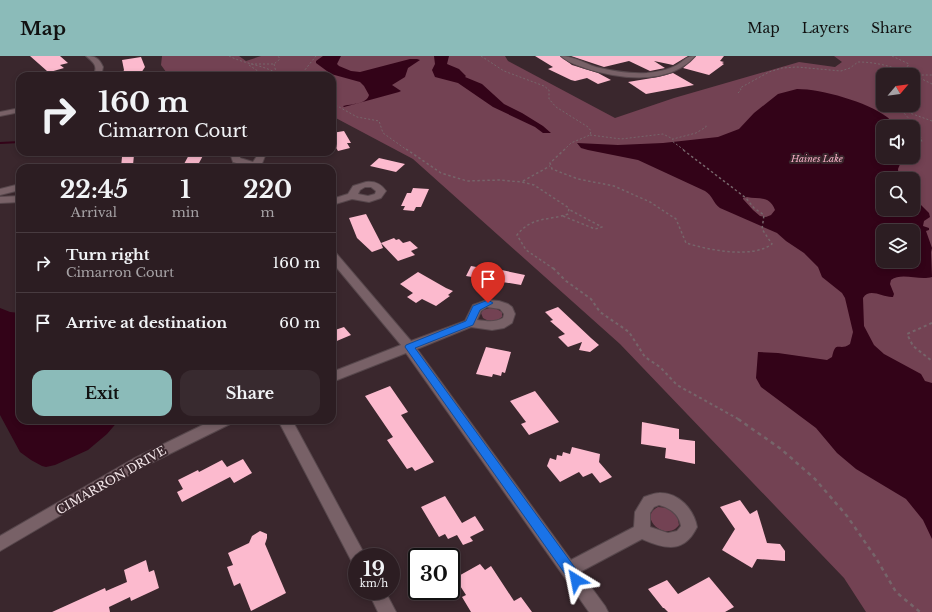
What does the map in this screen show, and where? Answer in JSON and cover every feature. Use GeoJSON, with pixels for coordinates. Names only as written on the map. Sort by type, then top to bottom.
{"type":"FeatureCollection","features":[{"type":"Feature","properties":{"kind":"street"},"geometry":{"type":"LineString","coordinates":[[89,56],[96,60],[100,65],[99,72]]}},
{"type":"Feature","properties":{"kind":"street"},"geometry":{"type":"LineString","coordinates":[[564,56],[598,70],[639,75],[654,74],[674,69],[686,63],[692,56]]}},
{"type":"Feature","properties":{"kind":"street"},"geometry":{"type":"LineString","coordinates":[[0,114],[16,111]]}},
{"type":"Feature","properties":{"kind":"street"},"geometry":{"type":"LineString","coordinates":[[235,156],[236,160],[248,164]]}},
{"type":"Feature","properties":{"kind":"street"},"geometry":{"type":"LineString","coordinates":[[0,192],[16,188]]}},
{"type":"Feature","properties":{"kind":"street"},"geometry":{"type":"LineString","coordinates":[[336,201],[352,196]]}},
{"type":"Feature","properties":{"kind":"street"},"geometry":{"type":"LineString","coordinates":[[0,200],[16,199]]}},
{"type":"Feature","properties":{"kind":"street"},"geometry":{"type":"LineString","coordinates":[[336,260],[409,347],[599,612]]}},
{"type":"Feature","properties":{"kind":"street"},"geometry":{"type":"LineString","coordinates":[[336,375],[470,323]]}},
{"type":"Feature","properties":{"kind":"street","name":"CIMARRON DRIVE"},"geometry":{"type":"LineString","coordinates":[[0,544],[138,463],[217,424]]}},
{"type":"Feature","properties":{"kind":"street"},"geometry":{"type":"LineString","coordinates":[[287,424],[353,548]]}},
{"type":"Feature","properties":{"kind":"street"},"geometry":{"type":"LineString","coordinates":[[569,569],[642,531]]}},
{"type":"Feature","properties":{"kind":"street"},"geometry":{"type":"LineString","coordinates":[[381,600],[387,612]]}},
{"type":"Feature","properties":{"kind":"path"},"geometry":{"type":"LineString","coordinates":[[229,56],[241,62],[276,72],[274,64]]}},
{"type":"Feature","properties":{"kind":"path"},"geometry":{"type":"LineString","coordinates":[[248,64],[274,64],[280,59],[278,56]]}},
{"type":"Feature","properties":{"kind":"path"},"geometry":{"type":"LineString","coordinates":[[305,72],[310,62],[316,56]]}},
{"type":"Feature","properties":{"kind":"path"},"geometry":{"type":"LineString","coordinates":[[481,56],[508,73],[542,84],[549,90],[549,100],[556,107],[588,127],[591,131],[590,135]]}},
{"type":"Feature","properties":{"kind":"path"},"geometry":{"type":"LineString","coordinates":[[892,56],[909,64],[906,68]]}},
{"type":"Feature","properties":{"kind":"path"},"geometry":{"type":"LineString","coordinates":[[738,93],[741,90],[740,88],[759,76],[775,70],[790,67],[840,70],[847,69],[858,62],[863,62],[894,68]]}},
{"type":"Feature","properties":{"kind":"path"},"geometry":{"type":"LineString","coordinates":[[248,64],[259,72]]}},
{"type":"Feature","properties":{"kind":"path"},"geometry":{"type":"LineString","coordinates":[[920,76],[932,75]]}},
{"type":"Feature","properties":{"kind":"path"},"geometry":{"type":"LineString","coordinates":[[920,77],[932,84]]}},
{"type":"Feature","properties":{"kind":"path"},"geometry":{"type":"LineString","coordinates":[[336,105],[357,117],[379,121],[383,133],[441,173],[467,181],[499,180],[522,182],[534,185],[570,210],[602,226],[600,229],[595,229],[563,216]]}},
{"type":"Feature","properties":{"kind":"path"},"geometry":{"type":"LineString","coordinates":[[904,112],[918,128],[922,137],[922,142]]}},
{"type":"Feature","properties":{"kind":"path"},"geometry":{"type":"LineString","coordinates":[[909,112],[932,121]]}},
{"type":"Feature","properties":{"kind":"path"},"geometry":{"type":"LineString","coordinates":[[672,140],[696,133],[706,128],[706,125]]}},
{"type":"Feature","properties":{"kind":"path"},"geometry":{"type":"LineString","coordinates":[[522,182],[550,166],[550,163],[571,143],[590,135],[621,139],[663,134],[668,136],[746,198],[754,208],[764,215],[762,228],[772,244],[769,248],[763,250],[728,251],[698,248],[686,243],[676,219],[650,202],[614,186],[578,179],[558,172],[550,166]]}},
{"type":"Feature","properties":{"kind":"path"},"geometry":{"type":"LineString","coordinates":[[570,210],[568,214],[563,216],[548,217],[522,227],[518,235],[526,250],[552,267],[566,281],[591,299],[600,312],[629,332],[645,357],[660,367],[677,385],[745,423],[781,449],[815,479],[847,516],[876,558],[896,592],[920,612]]}},
{"type":"Feature","properties":{"kind":"path"},"geometry":{"type":"LineString","coordinates":[[932,323],[907,334],[907,338],[913,345],[932,361]]}},
{"type":"Feature","properties":{"kind":"shaded area"},"geometry":{"type":"Polygon","coordinates":[[[162,56],[239,56],[246,61],[261,56],[505,56],[508,61],[615,118],[674,98],[799,62],[835,67],[842,62],[834,56],[932,56],[932,612],[866,612],[844,578],[620,344],[413,159],[336,118],[336,72],[166,72],[161,65],[162,56]]]}},
{"type":"Feature","properties":{"kind":"shaded area"},"geometry":{"type":"Polygon","coordinates":[[[493,307],[502,312],[502,317],[492,321],[483,318],[481,313],[483,310],[493,307]]]}},
{"type":"Feature","properties":{"kind":"shaded area"},"geometry":{"type":"Polygon","coordinates":[[[658,507],[668,508],[677,515],[679,525],[674,530],[661,530],[652,522],[652,511],[658,507]]]}},
{"type":"Feature","properties":{"kind":"water"},"geometry":{"type":"Polygon","coordinates":[[[323,56],[341,56],[337,64],[339,66],[351,71],[360,72],[410,59],[420,60],[408,68],[405,77],[392,85],[401,91],[362,102],[368,98],[369,95],[360,82],[336,75],[336,72],[328,72],[316,63],[316,61],[323,56]]]}},
{"type":"Feature","properties":{"kind":"water"},"geometry":{"type":"Polygon","coordinates":[[[434,56],[449,56],[447,64],[459,69],[466,76],[465,77],[482,84],[504,104],[522,113],[543,126],[551,133],[543,133],[535,127],[493,107],[458,83],[435,77],[432,70],[435,64],[434,56]]]}},
{"type":"Feature","properties":{"kind":"water","name":"Haines Lake"},"geometry":{"type":"Polygon","coordinates":[[[797,89],[819,91],[844,97],[868,106],[876,110],[876,112],[880,112],[888,117],[890,120],[876,120],[876,164],[900,164],[898,172],[876,172],[876,216],[920,216],[920,204],[929,213],[930,217],[924,221],[923,226],[929,228],[929,230],[926,231],[932,248],[932,277],[895,278],[891,280],[890,284],[894,294],[893,297],[869,293],[863,298],[864,326],[874,345],[884,354],[921,374],[925,381],[932,383],[932,539],[923,520],[906,499],[856,469],[837,453],[816,428],[761,387],[756,378],[758,352],[778,353],[827,360],[832,357],[835,348],[850,344],[853,332],[845,298],[842,293],[822,277],[818,267],[804,253],[777,233],[720,208],[705,191],[638,160],[588,150],[581,148],[577,143],[618,145],[663,143],[718,137],[739,129],[754,113],[778,94],[797,89]],[[747,197],[743,199],[760,216],[766,217],[771,215],[775,210],[770,202],[766,200],[747,197]]]}},
{"type":"Feature","properties":{"kind":"water"},"geometry":{"type":"Polygon","coordinates":[[[0,308],[16,313],[16,424],[116,424],[107,434],[88,450],[55,465],[46,467],[31,460],[20,452],[0,415],[0,308]]]}},
{"type":"Feature","properties":{"kind":"building"},"geometry":{"type":"Polygon","coordinates":[[[30,56],[60,56],[68,63],[60,65],[64,68],[50,72],[30,56]]]}},
{"type":"Feature","properties":{"kind":"building"},"geometry":{"type":"Polygon","coordinates":[[[535,56],[560,56],[572,65],[598,73],[611,80],[598,84],[587,78],[575,81],[571,80],[548,69],[553,67],[535,56]]]}},
{"type":"Feature","properties":{"kind":"building"},"geometry":{"type":"Polygon","coordinates":[[[571,56],[688,56],[673,65],[654,61],[665,68],[650,71],[629,61],[604,67],[571,56]]]}},
{"type":"Feature","properties":{"kind":"building"},"geometry":{"type":"Polygon","coordinates":[[[696,56],[724,56],[720,61],[724,62],[722,63],[724,64],[709,75],[683,68],[696,56]]]}},
{"type":"Feature","properties":{"kind":"building"},"geometry":{"type":"Polygon","coordinates":[[[141,57],[145,67],[142,72],[123,72],[122,60],[141,57]]]}},
{"type":"Feature","properties":{"kind":"building"},"geometry":{"type":"Polygon","coordinates":[[[673,73],[694,85],[646,94],[628,82],[658,77],[673,73]]]}},
{"type":"Feature","properties":{"kind":"building"},"geometry":{"type":"Polygon","coordinates":[[[344,131],[351,143],[347,143],[350,148],[338,151],[336,148],[336,132],[344,131]]]}},
{"type":"Feature","properties":{"kind":"building"},"geometry":{"type":"Polygon","coordinates":[[[134,156],[133,164],[121,164],[122,157],[134,156]]]}},
{"type":"Feature","properties":{"kind":"building"},"geometry":{"type":"Polygon","coordinates":[[[188,156],[203,156],[199,163],[184,164],[188,156]]]}},
{"type":"Feature","properties":{"kind":"building"},"geometry":{"type":"Polygon","coordinates":[[[379,158],[405,164],[396,172],[370,166],[379,158]]]}},
{"type":"Feature","properties":{"kind":"building"},"geometry":{"type":"Polygon","coordinates":[[[413,188],[429,189],[421,207],[416,207],[414,211],[403,210],[405,206],[401,206],[407,193],[411,193],[413,188]]]}},
{"type":"Feature","properties":{"kind":"building"},"geometry":{"type":"Polygon","coordinates":[[[366,214],[383,248],[372,252],[357,238],[349,218],[366,214]]]}},
{"type":"Feature","properties":{"kind":"building"},"geometry":{"type":"Polygon","coordinates":[[[394,238],[396,240],[399,239],[403,243],[410,241],[418,248],[411,251],[415,255],[398,261],[381,243],[394,238]]]}},
{"type":"Feature","properties":{"kind":"building"},"geometry":{"type":"Polygon","coordinates":[[[471,266],[487,269],[487,267],[525,275],[521,285],[466,276],[471,266]]]}},
{"type":"Feature","properties":{"kind":"building"},"geometry":{"type":"Polygon","coordinates":[[[418,272],[453,291],[448,295],[450,296],[436,306],[422,299],[416,303],[407,297],[413,293],[400,284],[418,272]]]}},
{"type":"Feature","properties":{"kind":"building"},"geometry":{"type":"Polygon","coordinates":[[[558,307],[599,345],[590,352],[579,350],[582,342],[568,347],[558,337],[565,334],[550,321],[553,320],[545,312],[558,307]]]}},
{"type":"Feature","properties":{"kind":"building"},"geometry":{"type":"Polygon","coordinates":[[[344,327],[351,335],[336,341],[336,330],[344,327]]]}},
{"type":"Feature","properties":{"kind":"building"},"geometry":{"type":"Polygon","coordinates":[[[486,347],[511,352],[505,373],[502,372],[501,376],[493,374],[492,377],[476,374],[486,347]]]}},
{"type":"Feature","properties":{"kind":"building"},"geometry":{"type":"Polygon","coordinates":[[[390,386],[408,412],[401,415],[434,462],[415,471],[412,467],[407,469],[387,440],[393,437],[365,396],[390,386]]]}},
{"type":"Feature","properties":{"kind":"building"},"geometry":{"type":"Polygon","coordinates":[[[535,391],[559,422],[529,435],[521,424],[526,422],[510,401],[535,391]]]}},
{"type":"Feature","properties":{"kind":"building"},"geometry":{"type":"Polygon","coordinates":[[[642,422],[679,429],[679,439],[695,441],[695,464],[665,458],[666,448],[641,444],[642,422]]]}},
{"type":"Feature","properties":{"kind":"building"},"geometry":{"type":"Polygon","coordinates":[[[572,447],[600,454],[599,462],[612,477],[600,483],[592,473],[583,477],[579,472],[560,482],[547,466],[550,458],[556,460],[557,455],[562,456],[563,452],[570,454],[572,447]]]}},
{"type":"Feature","properties":{"kind":"building"},"geometry":{"type":"Polygon","coordinates":[[[243,459],[252,473],[234,483],[230,477],[182,502],[177,492],[183,489],[178,480],[198,470],[199,472],[222,460],[227,467],[243,459]]]}},
{"type":"Feature","properties":{"kind":"building"},"geometry":{"type":"Polygon","coordinates":[[[445,496],[462,523],[475,516],[484,530],[470,537],[473,541],[463,545],[457,535],[448,539],[445,534],[439,537],[421,507],[445,496]]]}},
{"type":"Feature","properties":{"kind":"building"},"geometry":{"type":"Polygon","coordinates":[[[740,500],[750,514],[757,510],[767,543],[780,544],[785,551],[785,561],[757,559],[752,568],[722,550],[735,529],[720,507],[740,500]]]}},
{"type":"Feature","properties":{"kind":"building"},"geometry":{"type":"Polygon","coordinates":[[[260,531],[267,534],[265,544],[286,593],[251,611],[240,583],[234,586],[227,567],[233,565],[228,553],[249,543],[252,536],[260,531]]]}},
{"type":"Feature","properties":{"kind":"building"},"geometry":{"type":"Polygon","coordinates":[[[146,560],[149,572],[154,570],[159,588],[131,601],[130,597],[109,607],[110,612],[52,612],[105,588],[106,591],[127,582],[124,570],[146,560]]]}},
{"type":"Feature","properties":{"kind":"building"},"geometry":{"type":"Polygon","coordinates":[[[480,564],[485,570],[491,566],[514,601],[521,597],[532,612],[471,612],[462,597],[466,595],[460,586],[460,575],[480,564]]]}},
{"type":"Feature","properties":{"kind":"building"},"geometry":{"type":"Polygon","coordinates":[[[709,577],[734,607],[725,612],[668,612],[648,589],[667,580],[678,594],[709,577]]]}},
{"type":"Feature","properties":{"kind":"waterway"},"geometry":{"type":"LineString","coordinates":[[0,143],[16,142]]}},
{"type":"Feature","properties":{"kind":"route"},"geometry":{"type":"LineString","coordinates":[[488,303],[476,308],[470,323],[409,347],[576,580]]}}]}
